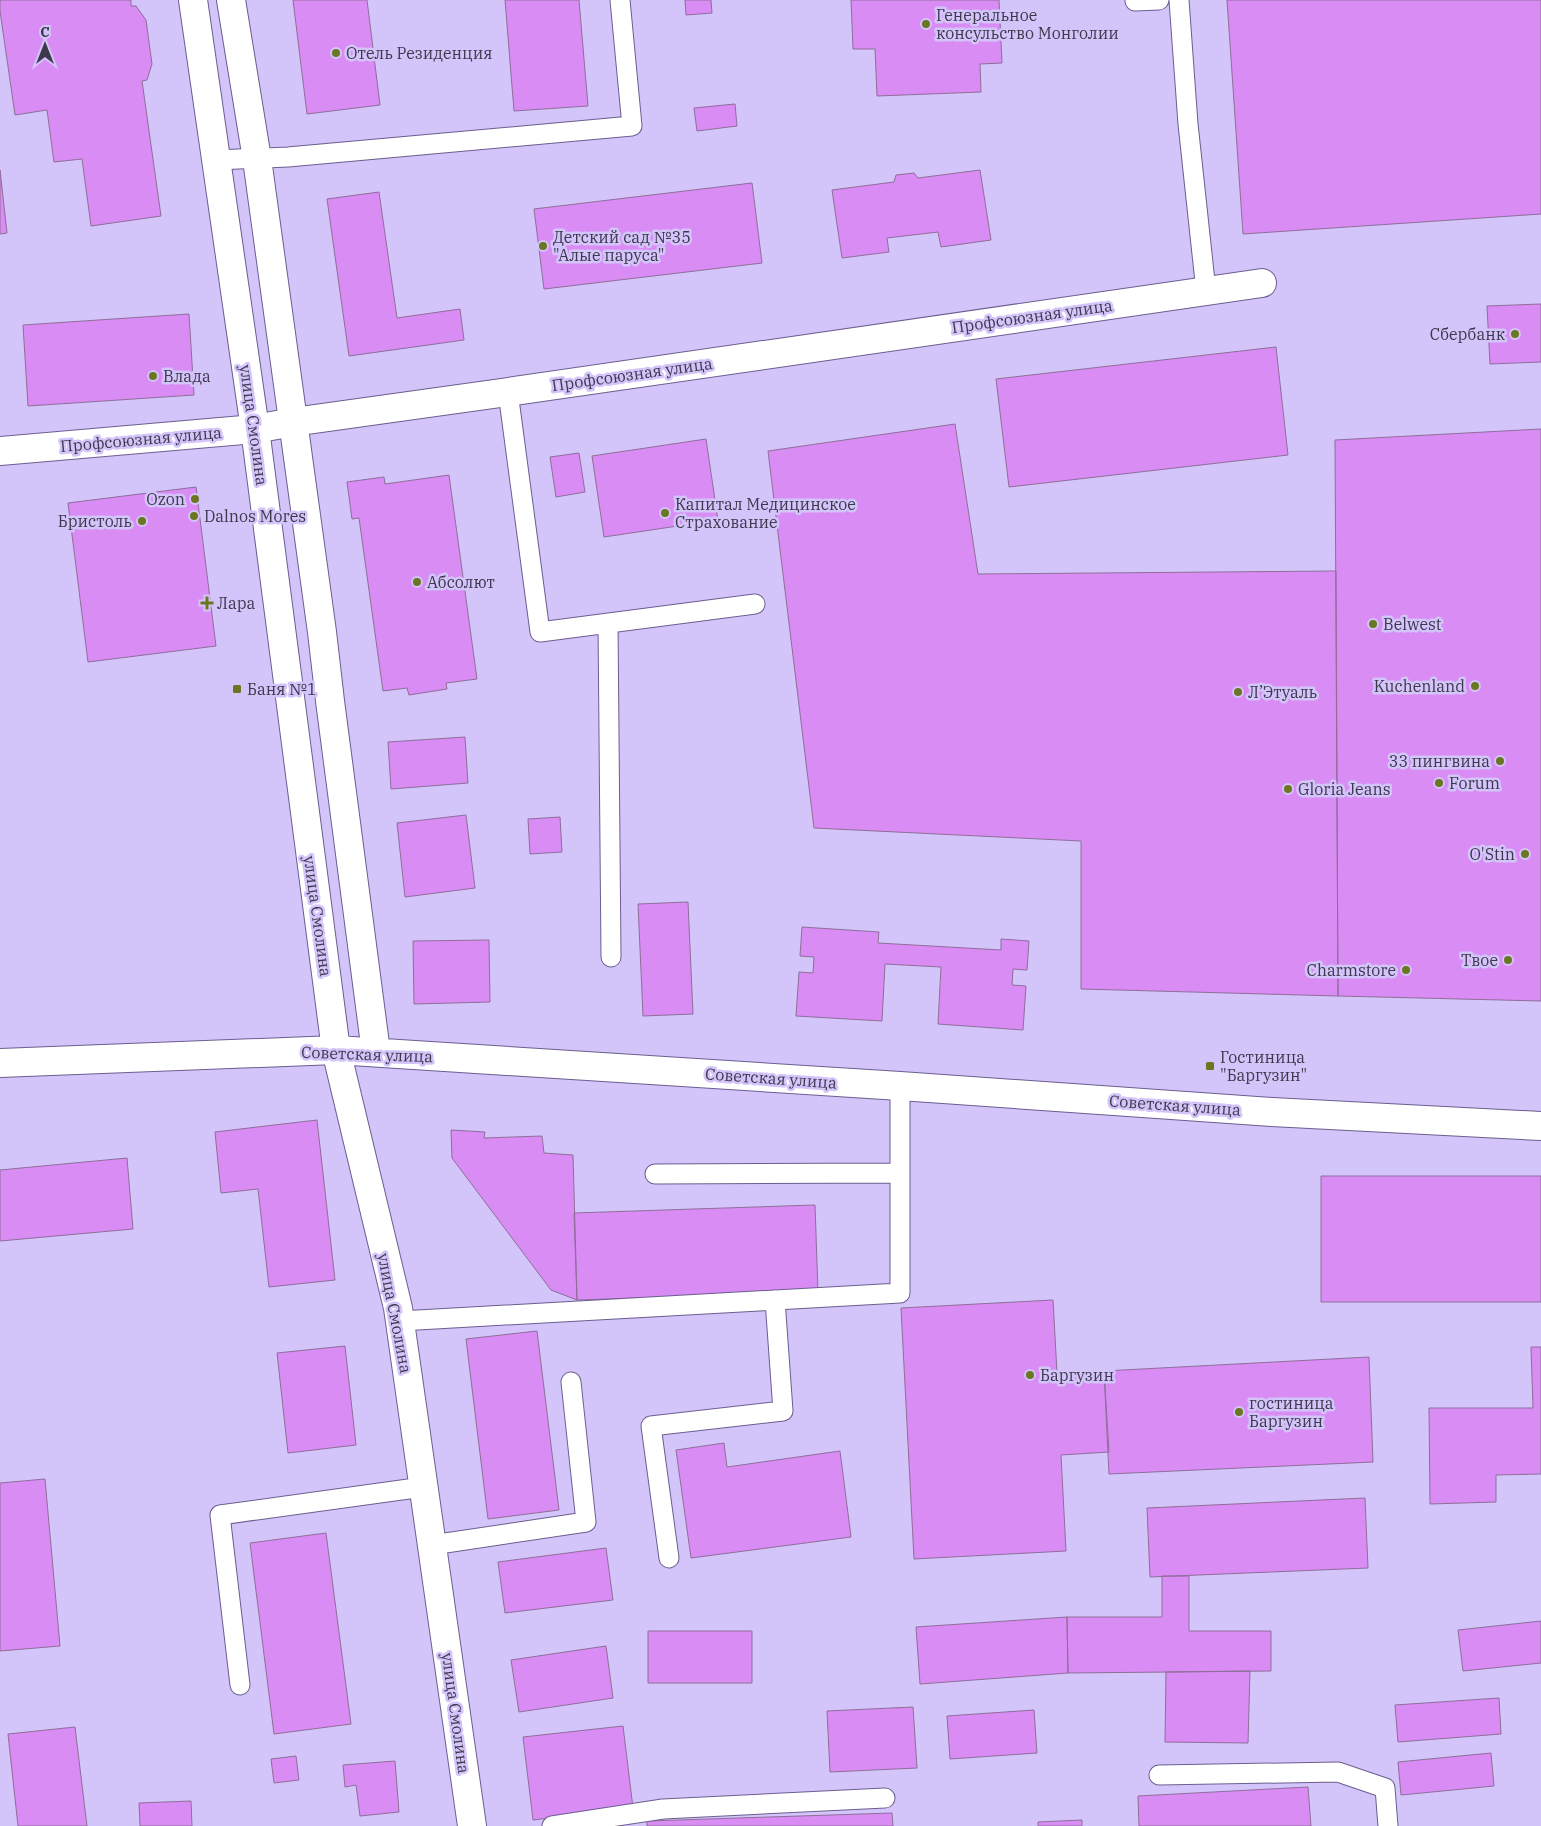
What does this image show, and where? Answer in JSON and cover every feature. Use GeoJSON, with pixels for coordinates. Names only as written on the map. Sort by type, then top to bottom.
{"type":"FeatureCollection","features":[{"type":"Feature","properties":{"kind":"street","name":"улица Смолина"},"geometry":{"type":"LineString","coordinates":[[193,0],[255,429],[336,1050],[400,1321],[472,1826]]}},
{"type":"Feature","properties":{"kind":"street"},"geometry":{"type":"LineString","coordinates":[[231,0],[257,159],[322,632],[376,1052]]}},
{"type":"Feature","properties":{"kind":"street","name":"Профсоюзная улица"},"geometry":{"type":"LineString","coordinates":[[0,451],[255,429],[1262,283]]}},
{"type":"Feature","properties":{"kind":"street","name":"Советская улица"},"geometry":{"type":"LineString","coordinates":[[0,1063],[336,1050],[1272,1112],[1541,1126]]}},
{"type":"Feature","properties":{"kind":"lane"},"geometry":{"type":"LineString","coordinates":[[216,160],[288,157],[632,126],[620,0]]}},
{"type":"Feature","properties":{"kind":"lane"},"geometry":{"type":"LineString","coordinates":[[1135,1],[1159,0]]}},
{"type":"Feature","properties":{"kind":"lane"},"geometry":{"type":"LineString","coordinates":[[1179,0],[1188,124],[1206,291]]}},
{"type":"Feature","properties":{"kind":"lane"},"geometry":{"type":"LineString","coordinates":[[508,392],[540,632],[755,604]]}},
{"type":"Feature","properties":{"kind":"lane"},"geometry":{"type":"LineString","coordinates":[[608,623],[611,957]]}},
{"type":"Feature","properties":{"kind":"lane"},"geometry":{"type":"LineString","coordinates":[[400,1321],[900,1293],[900,1086]]}},
{"type":"Feature","properties":{"kind":"lane"},"geometry":{"type":"LineString","coordinates":[[655,1174],[900,1172]]}},
{"type":"Feature","properties":{"kind":"lane"},"geometry":{"type":"LineString","coordinates":[[669,1558],[651,1426],[783,1411],[775,1300]]}},
{"type":"Feature","properties":{"kind":"lane"},"geometry":{"type":"LineString","coordinates":[[432,1545],[586,1522],[571,1382]]}},
{"type":"Feature","properties":{"kind":"lane"},"geometry":{"type":"LineString","coordinates":[[240,1685],[220,1515],[424,1487]]}},
{"type":"Feature","properties":{"kind":"lane"},"geometry":{"type":"LineString","coordinates":[[1159,1775],[1338,1772],[1385,1788],[1388,1826]]}},
{"type":"Feature","properties":{"kind":"lane"},"geometry":{"type":"LineString","coordinates":[[552,1826],[663,1809],[885,1798]]}},
{"type":"Feature","properties":{"kind":"building"},"geometry":{"type":"Polygon","coordinates":[[[0,0],[131,0],[131,6],[136,6],[146,20],[152,64],[147,80],[142,81],[161,216],[91,226],[82,159],[54,162],[47,110],[15,115],[0,0]]]}},
{"type":"Feature","properties":{"kind":"building","name":"Отель Резиденция"},"geometry":{"type":"Polygon","coordinates":[[[293,0],[367,0],[380,105],[307,114],[293,0]]]}},
{"type":"Feature","properties":{"kind":"building"},"geometry":{"type":"Polygon","coordinates":[[[505,0],[579,0],[588,106],[514,111],[505,0]]]}},
{"type":"Feature","properties":{"kind":"building"},"geometry":{"type":"Polygon","coordinates":[[[685,0],[711,0],[712,13],[686,15],[685,0]]]}},
{"type":"Feature","properties":{"kind":"building","name":"Генеральное консульство Монголии"},"geometry":{"type":"Polygon","coordinates":[[[851,0],[999,0],[1002,63],[980,64],[981,92],[877,96],[875,49],[853,49],[851,0]]]}},
{"type":"Feature","properties":{"kind":"building"},"geometry":{"type":"Polygon","coordinates":[[[1227,0],[1541,0],[1541,214],[1243,234],[1227,0]]]}},
{"type":"Feature","properties":{"kind":"building"},"geometry":{"type":"Polygon","coordinates":[[[735,104],[737,126],[697,131],[694,108],[735,104]]]}},
{"type":"Feature","properties":{"kind":"building"},"geometry":{"type":"Polygon","coordinates":[[[0,170],[7,233],[0,234],[0,170]]]}},
{"type":"Feature","properties":{"kind":"building"},"geometry":{"type":"Polygon","coordinates":[[[980,170],[991,240],[941,247],[938,232],[887,238],[889,252],[842,258],[832,190],[894,182],[896,175],[914,173],[918,178],[980,170]]]}},
{"type":"Feature","properties":{"kind":"building"},"geometry":{"type":"Polygon","coordinates":[[[752,183],[762,263],[544,289],[534,209],[752,183]]]}},
{"type":"Feature","properties":{"kind":"building"},"geometry":{"type":"Polygon","coordinates":[[[379,192],[397,318],[460,309],[464,340],[349,356],[327,199],[379,192]]]}},
{"type":"Feature","properties":{"kind":"building","name":"Сбербанк"},"geometry":{"type":"Polygon","coordinates":[[[1541,304],[1541,362],[1490,364],[1487,306],[1541,304]]]}},
{"type":"Feature","properties":{"kind":"building"},"geometry":{"type":"Polygon","coordinates":[[[189,314],[194,395],[28,406],[23,325],[189,314]]]}},
{"type":"Feature","properties":{"kind":"building"},"geometry":{"type":"Polygon","coordinates":[[[1276,347],[1288,455],[1009,487],[996,379],[1276,347]]]}},
{"type":"Feature","properties":{"kind":"building"},"geometry":{"type":"Polygon","coordinates":[[[955,424],[978,574],[1336,571],[1338,996],[1081,989],[1081,841],[814,828],[768,451],[955,424]]]}},
{"type":"Feature","properties":{"kind":"building","name":"Forum"},"geometry":{"type":"Polygon","coordinates":[[[1541,429],[1541,1001],[1338,996],[1335,440],[1541,429]]]}},
{"type":"Feature","properties":{"kind":"building"},"geometry":{"type":"Polygon","coordinates":[[[706,439],[718,520],[604,537],[592,456],[706,439]]]}},
{"type":"Feature","properties":{"kind":"building"},"geometry":{"type":"Polygon","coordinates":[[[579,453],[585,492],[556,497],[550,457],[579,453]]]}},
{"type":"Feature","properties":{"kind":"building"},"geometry":{"type":"Polygon","coordinates":[[[449,475],[477,679],[446,683],[447,689],[409,695],[407,688],[383,691],[359,518],[352,519],[347,482],[384,477],[385,484],[449,475]]]}},
{"type":"Feature","properties":{"kind":"building"},"geometry":{"type":"Polygon","coordinates":[[[196,487],[216,646],[88,662],[68,503],[196,487]]]}},
{"type":"Feature","properties":{"kind":"building"},"geometry":{"type":"Polygon","coordinates":[[[465,737],[468,783],[391,789],[388,742],[465,737]]]}},
{"type":"Feature","properties":{"kind":"building"},"geometry":{"type":"Polygon","coordinates":[[[466,815],[475,888],[405,897],[397,823],[466,815]]]}},
{"type":"Feature","properties":{"kind":"building"},"geometry":{"type":"Polygon","coordinates":[[[560,817],[562,852],[530,854],[528,819],[560,817]]]}},
{"type":"Feature","properties":{"kind":"building"},"geometry":{"type":"Polygon","coordinates":[[[688,902],[693,1014],[643,1016],[638,904],[688,902]]]}},
{"type":"Feature","properties":{"kind":"building"},"geometry":{"type":"Polygon","coordinates":[[[802,927],[879,932],[878,943],[1001,950],[1001,939],[1029,941],[1027,970],[1013,969],[1012,985],[1026,986],[1023,1030],[938,1024],[941,967],[885,964],[882,1021],[796,1016],[799,972],[813,973],[814,957],[800,956],[802,927]]]}},
{"type":"Feature","properties":{"kind":"building"},"geometry":{"type":"Polygon","coordinates":[[[489,940],[490,1002],[414,1004],[413,941],[489,940]]]}},
{"type":"Feature","properties":{"kind":"building"},"geometry":{"type":"Polygon","coordinates":[[[317,1120],[335,1280],[269,1287],[258,1189],[221,1193],[215,1132],[317,1120]]]}},
{"type":"Feature","properties":{"kind":"building"},"geometry":{"type":"Polygon","coordinates":[[[451,1130],[485,1132],[484,1138],[542,1136],[544,1153],[573,1155],[577,1300],[551,1290],[452,1158],[451,1130]]]}},
{"type":"Feature","properties":{"kind":"building"},"geometry":{"type":"Polygon","coordinates":[[[127,1158],[133,1229],[0,1241],[0,1170],[127,1158]]]}},
{"type":"Feature","properties":{"kind":"building"},"geometry":{"type":"Polygon","coordinates":[[[1321,1176],[1541,1176],[1541,1302],[1321,1302],[1321,1176]]]}},
{"type":"Feature","properties":{"kind":"building"},"geometry":{"type":"Polygon","coordinates":[[[815,1205],[818,1292],[577,1300],[574,1213],[815,1205]]]}},
{"type":"Feature","properties":{"kind":"building"},"geometry":{"type":"Polygon","coordinates":[[[1053,1300],[1057,1373],[1104,1371],[1109,1452],[1061,1455],[1066,1551],[914,1559],[901,1308],[1053,1300]]]}},
{"type":"Feature","properties":{"kind":"building"},"geometry":{"type":"Polygon","coordinates":[[[537,1331],[559,1510],[488,1519],[466,1339],[537,1331]]]}},
{"type":"Feature","properties":{"kind":"building"},"geometry":{"type":"Polygon","coordinates":[[[345,1346],[356,1445],[288,1453],[277,1353],[345,1346]]]}},
{"type":"Feature","properties":{"kind":"building"},"geometry":{"type":"Polygon","coordinates":[[[1531,1347],[1541,1347],[1541,1474],[1496,1475],[1496,1502],[1430,1504],[1429,1408],[1533,1408],[1531,1347]]]}},
{"type":"Feature","properties":{"kind":"building","name":"гостиница Баргузин"},"geometry":{"type":"Polygon","coordinates":[[[1369,1357],[1373,1462],[1109,1474],[1104,1371],[1369,1357]]]}},
{"type":"Feature","properties":{"kind":"building"},"geometry":{"type":"Polygon","coordinates":[[[724,1443],[727,1467],[840,1451],[851,1537],[691,1558],[676,1450],[724,1443]]]}},
{"type":"Feature","properties":{"kind":"building"},"geometry":{"type":"Polygon","coordinates":[[[45,1479],[60,1646],[0,1651],[0,1483],[45,1479]]]}},
{"type":"Feature","properties":{"kind":"building"},"geometry":{"type":"Polygon","coordinates":[[[1365,1498],[1368,1568],[1150,1577],[1147,1508],[1365,1498]]]}},
{"type":"Feature","properties":{"kind":"building"},"geometry":{"type":"Polygon","coordinates":[[[326,1533],[351,1724],[274,1734],[250,1543],[326,1533]]]}},
{"type":"Feature","properties":{"kind":"building"},"geometry":{"type":"Polygon","coordinates":[[[606,1548],[613,1600],[505,1613],[498,1562],[606,1548]]]}},
{"type":"Feature","properties":{"kind":"building"},"geometry":{"type":"Polygon","coordinates":[[[1162,1576],[1189,1576],[1189,1631],[1271,1631],[1271,1671],[1068,1673],[1067,1617],[1162,1617],[1162,1576]]]}},
{"type":"Feature","properties":{"kind":"building"},"geometry":{"type":"Polygon","coordinates":[[[1067,1617],[1068,1673],[920,1684],[916,1627],[1067,1617]]]}},
{"type":"Feature","properties":{"kind":"building"},"geometry":{"type":"Polygon","coordinates":[[[1541,1621],[1541,1663],[1463,1671],[1458,1630],[1541,1621]]]}},
{"type":"Feature","properties":{"kind":"building"},"geometry":{"type":"Polygon","coordinates":[[[648,1631],[752,1631],[752,1683],[648,1683],[648,1631]]]}},
{"type":"Feature","properties":{"kind":"building"},"geometry":{"type":"Polygon","coordinates":[[[606,1646],[613,1698],[519,1712],[511,1660],[606,1646]]]}},
{"type":"Feature","properties":{"kind":"building"},"geometry":{"type":"Polygon","coordinates":[[[1250,1671],[1248,1743],[1165,1742],[1166,1672],[1250,1671]]]}},
{"type":"Feature","properties":{"kind":"building"},"geometry":{"type":"Polygon","coordinates":[[[1499,1698],[1501,1734],[1398,1742],[1395,1705],[1499,1698]]]}},
{"type":"Feature","properties":{"kind":"building"},"geometry":{"type":"Polygon","coordinates":[[[913,1707],[917,1768],[830,1772],[827,1711],[913,1707]]]}},
{"type":"Feature","properties":{"kind":"building"},"geometry":{"type":"Polygon","coordinates":[[[1034,1710],[1037,1753],[950,1759],[947,1716],[1034,1710]]]}},
{"type":"Feature","properties":{"kind":"building"},"geometry":{"type":"Polygon","coordinates":[[[623,1726],[633,1808],[533,1820],[523,1737],[623,1726]]]}},
{"type":"Feature","properties":{"kind":"building"},"geometry":{"type":"Polygon","coordinates":[[[75,1727],[87,1826],[18,1826],[8,1734],[75,1727]]]}},
{"type":"Feature","properties":{"kind":"building"},"geometry":{"type":"Polygon","coordinates":[[[1491,1753],[1494,1786],[1401,1795],[1398,1762],[1491,1753]]]}},
{"type":"Feature","properties":{"kind":"building"},"geometry":{"type":"Polygon","coordinates":[[[296,1756],[299,1780],[274,1783],[271,1759],[296,1756]]]}},
{"type":"Feature","properties":{"kind":"building"},"geometry":{"type":"Polygon","coordinates":[[[395,1761],[399,1812],[360,1816],[356,1785],[345,1787],[343,1765],[395,1761]]]}},
{"type":"Feature","properties":{"kind":"building"},"geometry":{"type":"Polygon","coordinates":[[[1308,1787],[1311,1826],[1139,1826],[1138,1796],[1308,1787]]]}},
{"type":"Feature","properties":{"kind":"building"},"geometry":{"type":"Polygon","coordinates":[[[191,1801],[192,1826],[140,1826],[139,1803],[191,1801]]]}},
{"type":"Feature","properties":{"kind":"building"},"geometry":{"type":"Polygon","coordinates":[[[892,1813],[893,1826],[647,1826],[647,1821],[892,1813]]]}},
{"type":"Feature","properties":{"kind":"building"},"geometry":{"type":"Polygon","coordinates":[[[1082,1820],[1082,1826],[1038,1826],[1038,1822],[1082,1820]]]}},
{"type":"Feature","properties":{"kind":"place","name":"Генеральное консульство Монголии"},"geometry":{"type":"Point","coordinates":[926,24]}},
{"type":"Feature","properties":{"kind":"place","name":"Отель Резиденция"},"geometry":{"type":"Point","coordinates":[336,53]}},
{"type":"Feature","properties":{"kind":"place","name":"Детский сад №35 \"Алые паруса\""},"geometry":{"type":"Point","coordinates":[543,246]}},
{"type":"Feature","properties":{"kind":"place","name":"Сбербанк"},"geometry":{"type":"Point","coordinates":[1515,334]}},
{"type":"Feature","properties":{"kind":"place","name":"Влада"},"geometry":{"type":"Point","coordinates":[153,376]}},
{"type":"Feature","properties":{"kind":"place","name":"Ozon"},"geometry":{"type":"Point","coordinates":[195,499]}},
{"type":"Feature","properties":{"kind":"place","name":"Капитал Медицинское Страхование"},"geometry":{"type":"Point","coordinates":[665,513]}},
{"type":"Feature","properties":{"kind":"place","name":"Dalnos Mores"},"geometry":{"type":"Point","coordinates":[194,516]}},
{"type":"Feature","properties":{"kind":"place","name":"Бристоль"},"geometry":{"type":"Point","coordinates":[142,521]}},
{"type":"Feature","properties":{"kind":"place","name":"Абсолют"},"geometry":{"type":"Point","coordinates":[417,582]}},
{"type":"Feature","properties":{"kind":"place","name":"Лара"},"geometry":{"type":"Point","coordinates":[207,603]}},
{"type":"Feature","properties":{"kind":"place","name":"Belwest"},"geometry":{"type":"Point","coordinates":[1373,624]}},
{"type":"Feature","properties":{"kind":"place","name":"Kuchenland"},"geometry":{"type":"Point","coordinates":[1475,686]}},
{"type":"Feature","properties":{"kind":"place","name":"Баня №1"},"geometry":{"type":"Point","coordinates":[237,689]}},
{"type":"Feature","properties":{"kind":"place","name":"Л’Этуаль"},"geometry":{"type":"Point","coordinates":[1238,692]}},
{"type":"Feature","properties":{"kind":"place","name":"33 пингвина"},"geometry":{"type":"Point","coordinates":[1500,761]}},
{"type":"Feature","properties":{"kind":"place","name":"Forum"},"geometry":{"type":"Point","coordinates":[1439,783]}},
{"type":"Feature","properties":{"kind":"place","name":"Gloria Jeans"},"geometry":{"type":"Point","coordinates":[1288,789]}},
{"type":"Feature","properties":{"kind":"place","name":"O'Stin"},"geometry":{"type":"Point","coordinates":[1525,854]}},
{"type":"Feature","properties":{"kind":"place","name":"Твое"},"geometry":{"type":"Point","coordinates":[1508,960]}},
{"type":"Feature","properties":{"kind":"place","name":"Charmstore"},"geometry":{"type":"Point","coordinates":[1406,970]}},
{"type":"Feature","properties":{"kind":"place","name":"Гостиница \"Баргузин\""},"geometry":{"type":"Point","coordinates":[1210,1066]}},
{"type":"Feature","properties":{"kind":"place","name":"Баргузин"},"geometry":{"type":"Point","coordinates":[1030,1375]}},
{"type":"Feature","properties":{"kind":"place","name":"гостиница Баргузин"},"geometry":{"type":"Point","coordinates":[1239,1412]}}]}
